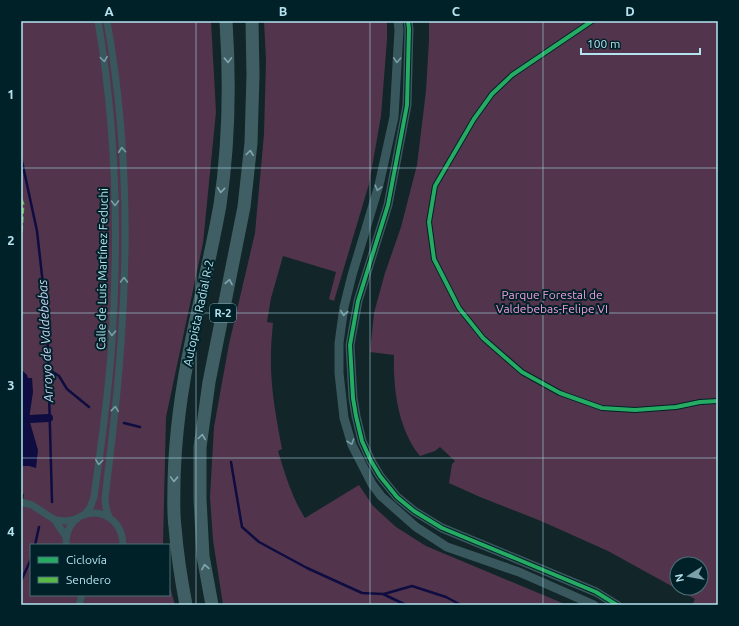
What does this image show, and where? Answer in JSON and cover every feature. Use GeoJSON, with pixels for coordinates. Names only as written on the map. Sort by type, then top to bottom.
{"type":"FeatureCollection","features":[{"type":"Feature","properties":{"kind":"highway","name":"Autopista Radial R-2"},"geometry":{"type":"LineString","coordinates":[[186,605],[180,576],[174,526],[175,455],[181,398],[220,204],[227,131],[229,83],[226,21]]}},
{"type":"Feature","properties":{"kind":"highway","name":"Autopista Radial R-2"},"geometry":{"type":"LineString","coordinates":[[212,605],[203,556],[200,499],[200,447],[209,382],[230,282],[245,199],[252,136],[254,75],[252,21]]}},
{"type":"Feature","properties":{"kind":"street","name":"Calle de Luis Martínez Feduchi"},"geometry":{"type":"LineString","coordinates":[[84,515],[90,508],[94,496],[107,392],[112,341],[116,228],[111,121],[98,21]]}},
{"type":"Feature","properties":{"kind":"street","name":"Calle de Luis Martínez Feduchi"},"geometry":{"type":"LineString","coordinates":[[107,21],[114,57],[120,120],[124,171],[125,228],[122,342],[105,499],[109,517]]}},
{"type":"Feature","properties":{"kind":"street"},"geometry":{"type":"LineString","coordinates":[[398,21],[399,30],[394,117],[379,186],[352,275],[344,307],[339,343],[339,373],[344,418],[352,445],[372,484],[382,496],[416,527],[447,547],[519,572],[594,605]]}},
{"type":"Feature","properties":{"kind":"street"},"geometry":{"type":"LineString","coordinates":[[408,21],[407,106],[388,205],[358,301],[350,346],[353,398],[362,441],[371,462],[380,476],[397,497],[414,511],[442,528],[596,592],[617,605]]}},
{"type":"Feature","properties":{"kind":"street"},"geometry":{"type":"LineString","coordinates":[[21,502],[32,505],[55,520],[66,522],[92,513],[109,517],[116,523],[123,538],[123,544]]}},
{"type":"Feature","properties":{"kind":"street"},"geometry":{"type":"LineString","coordinates":[[66,541],[69,528],[77,519]]}},
{"type":"Feature","properties":{"kind":"street"},"geometry":{"type":"LineString","coordinates":[[55,520],[66,541]]}},
{"type":"Feature","properties":{"kind":"green space"},"geometry":{"type":"Polygon","coordinates":[[[21,21],[211,21],[216,112],[203,243],[166,417],[163,544],[30,544],[30,596],[170,596],[170,588],[175,605],[21,605],[21,527],[24,494],[21,493],[21,21]]]}},
{"type":"Feature","properties":{"kind":"green space"},"geometry":{"type":"Polygon","coordinates":[[[264,21],[387,21],[381,116],[369,184],[334,301],[329,299],[336,272],[283,256],[271,298],[267,322],[273,323],[271,378],[282,449],[278,451],[289,486],[300,510],[305,518],[359,485],[373,506],[396,527],[426,546],[567,605],[223,605],[213,540],[210,497],[214,427],[229,344],[255,233],[264,134],[266,60],[264,21]]]}},
{"type":"Feature","properties":{"kind":"green space","name":"Parque Forestal de Valdebebas-Felipe VI"},"geometry":{"type":"Polygon","coordinates":[[[429,21],[718,21],[718,605],[692,605],[695,599],[690,596],[709,596],[709,556],[669,556],[669,585],[608,551],[541,521],[449,483],[452,464],[455,461],[440,447],[435,451],[420,456],[413,445],[407,434],[398,408],[394,355],[370,352],[374,313],[385,273],[401,227],[417,165],[426,91],[429,21]]]}},
{"type":"Feature","properties":{"kind":"shaded area"},"geometry":{"type":"Polygon","coordinates":[[[21,369],[28,378],[32,378],[33,392],[29,419],[38,450],[36,468],[21,466],[21,369]]]}},
{"type":"Feature","properties":{"kind":"waterway","name":"Arroyo de Valdebebas"},"geometry":{"type":"LineString","coordinates":[[21,158],[37,231],[47,320],[52,502]]}},
{"type":"Feature","properties":{"kind":"waterway"},"geometry":{"type":"LineString","coordinates":[[48,369],[59,376],[67,389],[89,407]]}},
{"type":"Feature","properties":{"kind":"waterway"},"geometry":{"type":"LineString","coordinates":[[29,419],[49,418]]}},
{"type":"Feature","properties":{"kind":"waterway"},"geometry":{"type":"LineString","coordinates":[[124,423],[140,427]]}},
{"type":"Feature","properties":{"kind":"waterway"},"geometry":{"type":"LineString","coordinates":[[231,462],[242,527],[259,542],[307,568],[362,593],[383,594],[406,605]]}},
{"type":"Feature","properties":{"kind":"waterway","name":"Arroyo de Valdebebas"},"geometry":{"type":"LineString","coordinates":[[35,544],[39,527]]}},
{"type":"Feature","properties":{"kind":"waterway","name":"Arroyo de Valdebebas"},"geometry":{"type":"LineString","coordinates":[[21,581],[30,561]]}},
{"type":"Feature","properties":{"kind":"waterway"},"geometry":{"type":"LineString","coordinates":[[384,594],[412,586],[446,597],[461,605]]}},
{"type":"Feature","properties":{"kind":"marked path"},"geometry":{"type":"LineString","coordinates":[[21,199],[23,204],[21,236]]}},
{"type":"Feature","properties":{"kind":"cycle path"},"geometry":{"type":"LineString","coordinates":[[408,21],[407,105],[388,205],[358,301],[350,345],[353,398],[362,441],[380,476],[397,497],[414,511],[442,528],[596,592],[617,605]]}},
{"type":"Feature","properties":{"kind":"cycle path"},"geometry":{"type":"LineString","coordinates":[[592,21],[512,75],[492,94],[474,119],[435,186],[429,222],[434,259],[459,308],[483,338],[522,372],[560,393],[602,408],[635,410],[676,407],[700,402],[718,401]]}}]}
